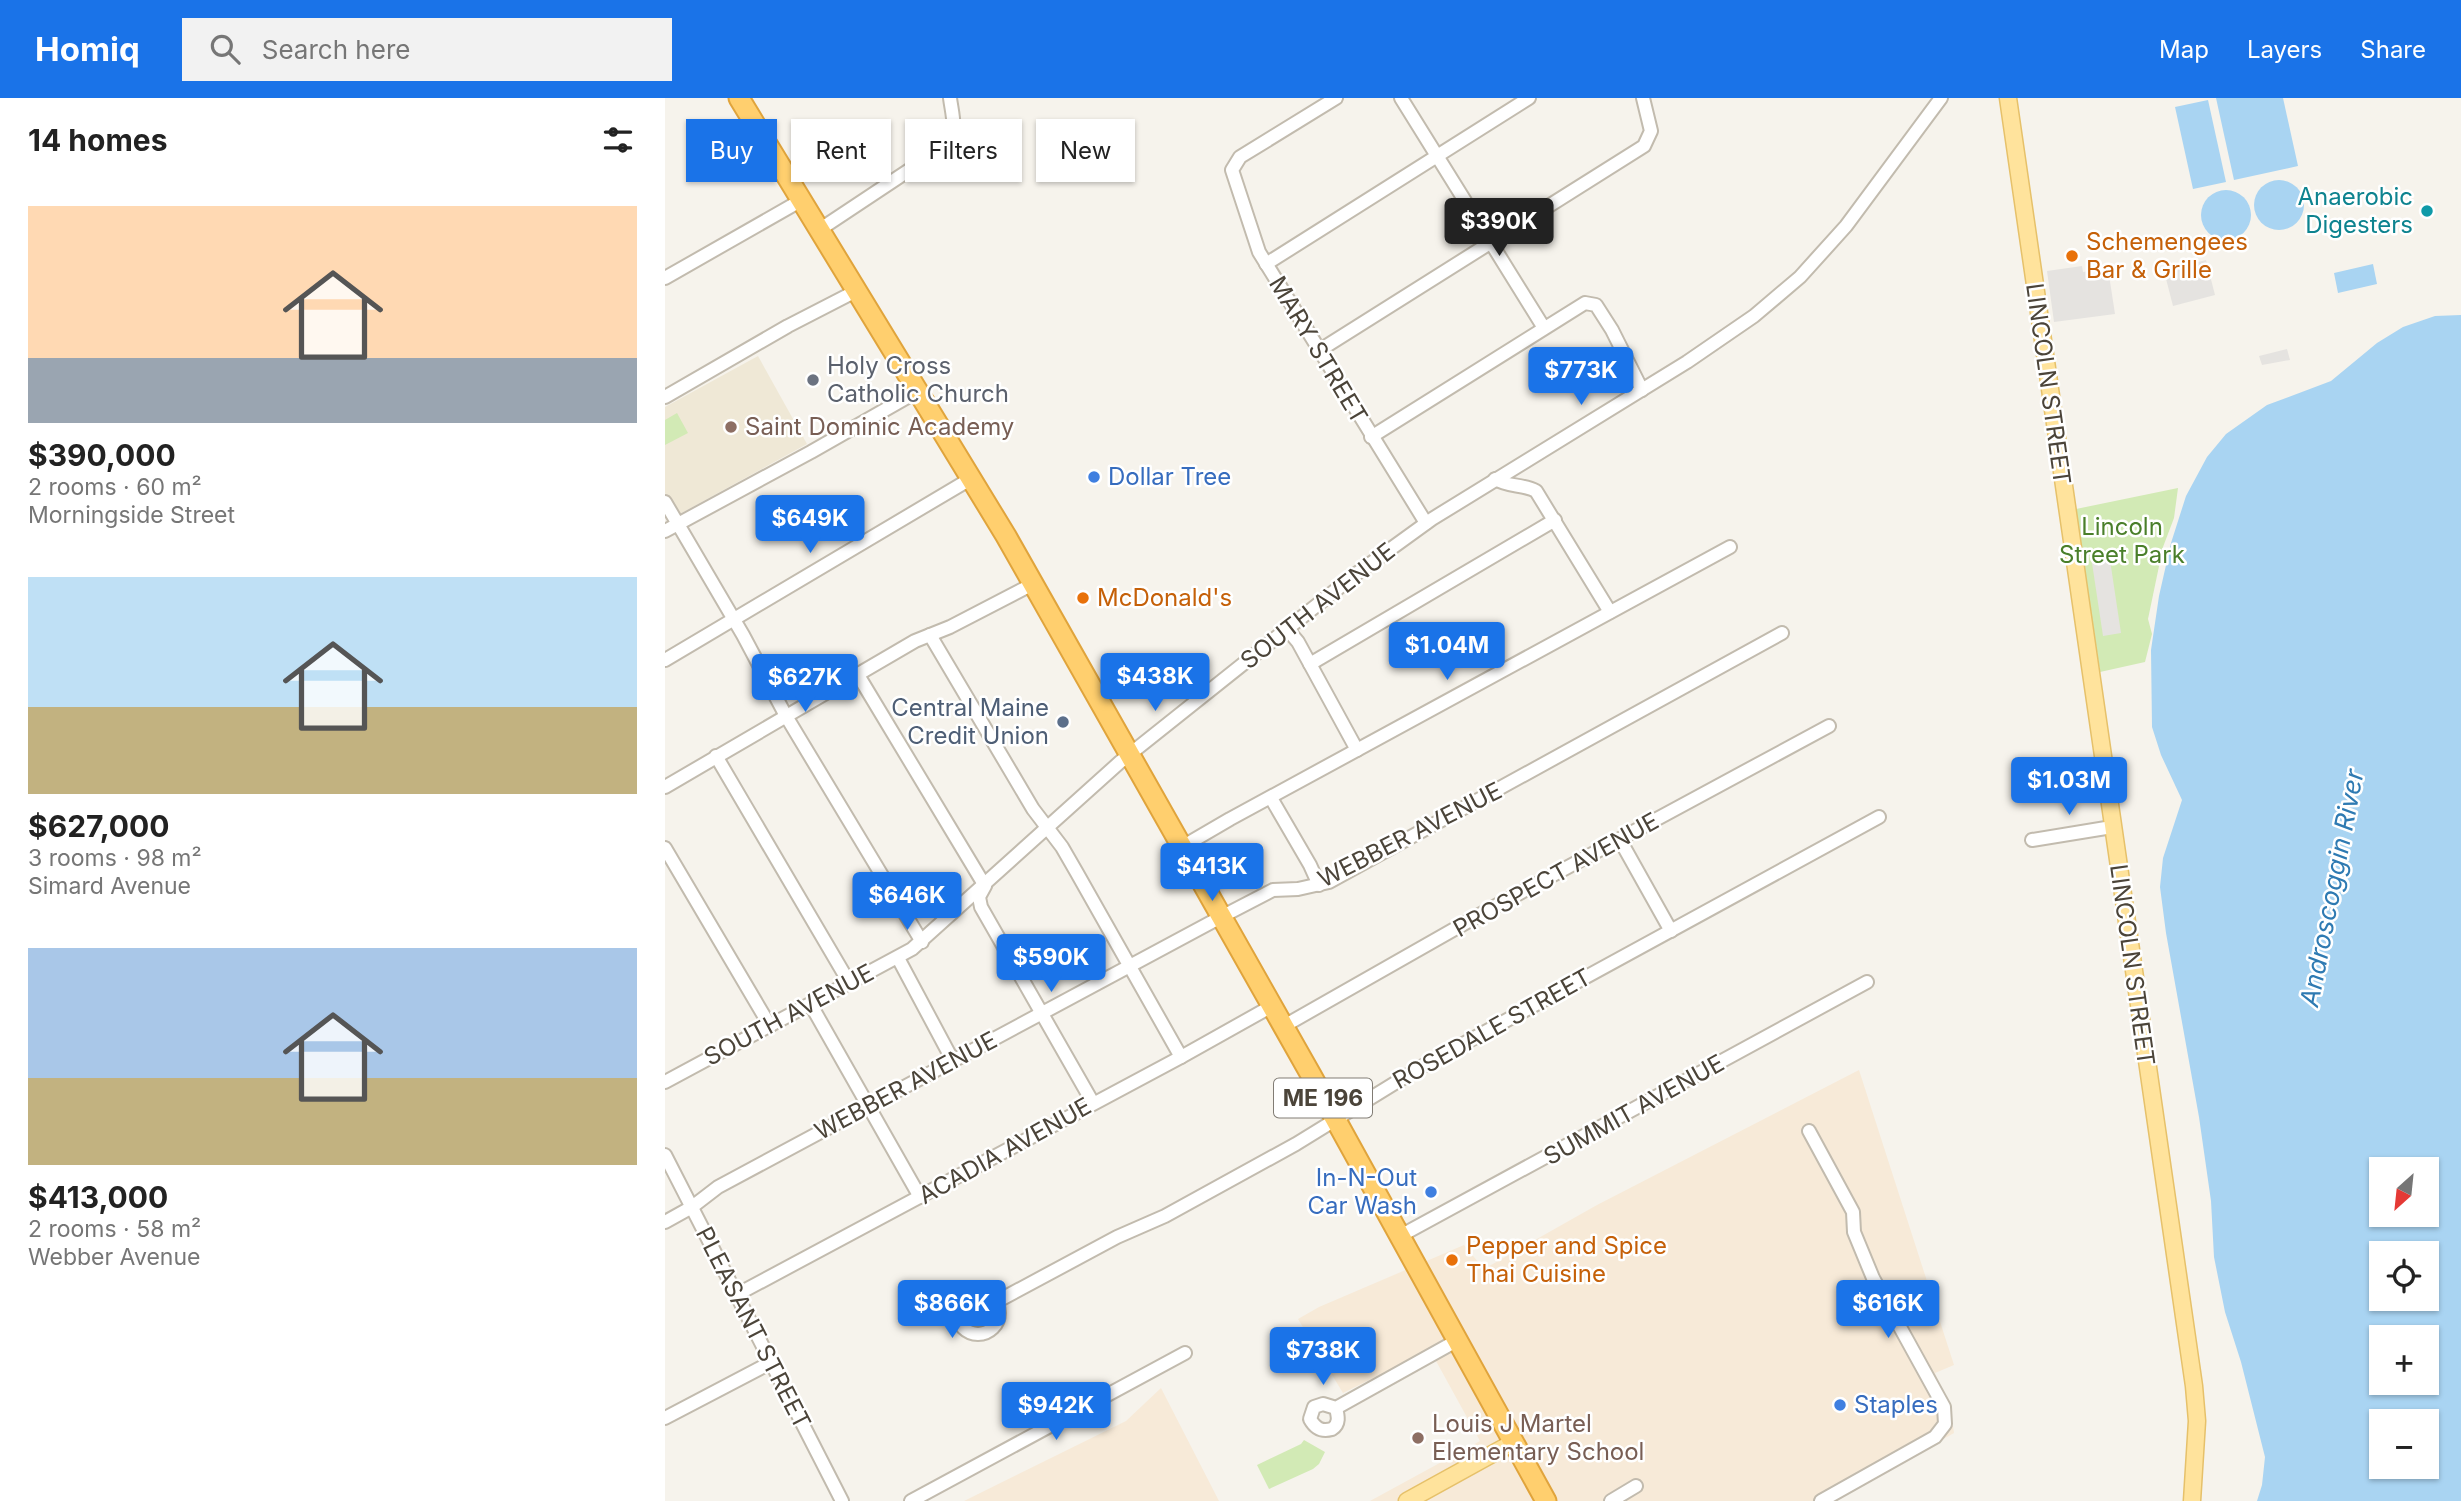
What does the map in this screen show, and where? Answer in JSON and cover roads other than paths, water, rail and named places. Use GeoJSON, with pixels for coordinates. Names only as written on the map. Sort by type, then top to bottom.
{"type":"FeatureCollection","features":[{"type":"Feature","properties":{"kind":"highway","name":"ME 196"},"geometry":{"type":"LineString","coordinates":[[739,98],[972,478],[1033,584],[1284,1027],[1546,1501]]}},
{"type":"Feature","properties":{"kind":"main road","name":"LINCOLN STREET"},"geometry":{"type":"LineString","coordinates":[[2008,98],[2194,1386],[2197,1421],[2192,1501]]}},
{"type":"Feature","properties":{"kind":"main road"},"geometry":{"type":"LineString","coordinates":[[1407,1501],[1514,1441]]}},
{"type":"Feature","properties":{"kind":"street"},"geometry":{"type":"LineString","coordinates":[[819,230],[947,145],[954,127],[950,98]]}},
{"type":"Feature","properties":{"kind":"street","name":"MARY STREET"},"geometry":{"type":"LineString","coordinates":[[1336,98],[1240,157],[1233,167],[1234,181],[1266,264],[1426,523]]}},
{"type":"Feature","properties":{"kind":"street"},"geometry":{"type":"LineString","coordinates":[[1401,98],[1543,328]]}},
{"type":"Feature","properties":{"kind":"street"},"geometry":{"type":"LineString","coordinates":[[1266,264],[1529,98]]}},
{"type":"Feature","properties":{"kind":"street"},"geometry":{"type":"LineString","coordinates":[[1320,350],[1644,146],[1650,138],[1650,122],[1643,98]]}},
{"type":"Feature","properties":{"kind":"street","name":"SOUTH AVENUE"},"geometry":{"type":"LineString","coordinates":[[665,1082],[898,958],[922,942],[1129,756],[1287,629],[1426,523],[1735,330],[1800,277],[1870,196],[1941,98]]}},
{"type":"Feature","properties":{"kind":"street"},"geometry":{"type":"LineString","coordinates":[[665,278],[800,201]]}},
{"type":"Feature","properties":{"kind":"street"},"geometry":{"type":"LineString","coordinates":[[665,397],[788,326],[856,291]]}},
{"type":"Feature","properties":{"kind":"street"},"geometry":{"type":"LineString","coordinates":[[1371,437],[1585,303],[1593,303],[1612,330],[1642,390]]}},
{"type":"Feature","properties":{"kind":"street"},"geometry":{"type":"LineString","coordinates":[[665,531],[918,391]]}},
{"type":"Feature","properties":{"kind":"street"},"geometry":{"type":"LineString","coordinates":[[665,660],[972,478]]}},
{"type":"Feature","properties":{"kind":"street"},"geometry":{"type":"LineString","coordinates":[[1495,478],[1503,484],[1528,487],[1536,491],[1610,612]]}},
{"type":"Feature","properties":{"kind":"street"},"geometry":{"type":"LineString","coordinates":[[665,502],[786,716],[922,942]]}},
{"type":"Feature","properties":{"kind":"street"},"geometry":{"type":"LineString","coordinates":[[1310,664],[1555,520]]}},
{"type":"Feature","properties":{"kind":"street"},"geometry":{"type":"LineString","coordinates":[[1182,847],[1730,547]]}},
{"type":"Feature","properties":{"kind":"street"},"geometry":{"type":"LineString","coordinates":[[665,786],[915,641],[1033,584]]}},
{"type":"Feature","properties":{"kind":"street"},"geometry":{"type":"LineString","coordinates":[[1287,629],[1310,664],[1357,750]]}},
{"type":"Feature","properties":{"kind":"street","name":"WEBBER AVENUE"},"geometry":{"type":"LineString","coordinates":[[665,1222],[692,1208],[718,1187],[1221,917],[1273,890],[1298,889],[1329,882],[1782,633]]}},
{"type":"Feature","properties":{"kind":"street"},"geometry":{"type":"LineString","coordinates":[[930,635],[1026,799],[1077,873],[1181,1057]]}},
{"type":"Feature","properties":{"kind":"street"},"geometry":{"type":"LineString","coordinates":[[858,675],[936,810],[985,886],[979,897],[981,907],[1093,1103]]}},
{"type":"Feature","properties":{"kind":"street","name":"PROSPECT AVENUE"},"geometry":{"type":"LineString","coordinates":[[1284,1027],[1481,914],[1829,726]]}},
{"type":"Feature","properties":{"kind":"street"},"geometry":{"type":"LineString","coordinates":[[716,756],[850,984]]}},
{"type":"Feature","properties":{"kind":"street"},"geometry":{"type":"LineString","coordinates":[[1271,798],[1319,885]]}},
{"type":"Feature","properties":{"kind":"street","name":"ROSEDALE STREET"},"geometry":{"type":"LineString","coordinates":[[996,1302],[1117,1237],[1165,1216],[1296,1144],[1421,1067],[1879,817]]}},
{"type":"Feature","properties":{"kind":"street"},"geometry":{"type":"LineString","coordinates":[[2032,840],[2112,827]]}},
{"type":"Feature","properties":{"kind":"street"},"geometry":{"type":"LineString","coordinates":[[1620,840],[1671,931]]}},
{"type":"Feature","properties":{"kind":"street"},"geometry":{"type":"LineString","coordinates":[[665,848],[770,1026]]}},
{"type":"Feature","properties":{"kind":"street"},"geometry":{"type":"LineString","coordinates":[[898,958],[953,1061]]}},
{"type":"Feature","properties":{"kind":"street","name":"SUMMIT AVENUE"},"geometry":{"type":"LineString","coordinates":[[1400,1236],[1867,982]]}},
{"type":"Feature","properties":{"kind":"street"},"geometry":{"type":"LineString","coordinates":[[811,1005],[920,1197]]}},
{"type":"Feature","properties":{"kind":"street","name":"ACADIA AVENUE"},"geometry":{"type":"LineString","coordinates":[[736,1295],[1272,1006]]}},
{"type":"Feature","properties":{"kind":"street"},"geometry":{"type":"LineString","coordinates":[[1809,1131],[1853,1212],[1854,1232],[1873,1278],[1944,1407],[1945,1424],[1935,1437],[1821,1501]]}},
{"type":"Feature","properties":{"kind":"street","name":"PLEASANT STREET"},"geometry":{"type":"LineString","coordinates":[[665,1155],[842,1501]]}},
{"type":"Feature","properties":{"kind":"street"},"geometry":{"type":"LineString","coordinates":[[1336,1408],[1458,1340]]}},
{"type":"Feature","properties":{"kind":"street"},"geometry":{"type":"LineString","coordinates":[[911,1501],[1185,1353]]}},
{"type":"Feature","properties":{"kind":"street"},"geometry":{"type":"LineString","coordinates":[[665,1418],[770,1363]]}},
{"type":"Feature","properties":{"kind":"street"},"geometry":{"type":"LineString","coordinates":[[1611,1501],[1636,1486]]}},
{"type":"Feature","properties":{"kind":"water"},"geometry":{"type":"Polygon","coordinates":[[[2216,98],[2283,98],[2298,166],[2234,180],[2216,98]]]}},
{"type":"Feature","properties":{"kind":"water"},"geometry":{"type":"Polygon","coordinates":[[[2208,100],[2226,182],[2193,189],[2175,107],[2208,100]]]}},
{"type":"Feature","properties":{"kind":"water"},"geometry":{"type":"Polygon","coordinates":[[[2279,180],[2297,187],[2304,205],[2297,223],[2279,230],[2261,223],[2254,205],[2261,187],[2279,180]]]}},
{"type":"Feature","properties":{"kind":"water"},"geometry":{"type":"Polygon","coordinates":[[[2226,190],[2244,197],[2251,215],[2244,233],[2226,240],[2208,233],[2201,215],[2208,197],[2226,190]]]}},
{"type":"Feature","properties":{"kind":"water"},"geometry":{"type":"Polygon","coordinates":[[[2373,264],[2377,284],[2338,293],[2334,273],[2373,264]]]}},
{"type":"Feature","properties":{"kind":"water","name":"Androscoggin River"},"geometry":{"type":"Polygon","coordinates":[[[2461,315],[2461,1501],[2257,1501],[2265,1457],[2241,1362],[2225,1312],[2214,1257],[2211,1201],[2199,1117],[2160,887],[2163,858],[2182,800],[2161,755],[2152,727],[2151,650],[2171,543],[2186,496],[2207,457],[2226,434],[2267,405],[2331,381],[2377,343],[2403,327],[2435,316],[2461,315]]]}},
{"type":"Feature","properties":{"kind":"place","name":"Anaerobic Digesters"},"geometry":{"type":"Point","coordinates":[2427,211]}},
{"type":"Feature","properties":{"kind":"place","name":"Schemengees Bar & Grille"},"geometry":{"type":"Point","coordinates":[2072,256]}},
{"type":"Feature","properties":{"kind":"place","name":"Holy Cross Catholic Church"},"geometry":{"type":"Point","coordinates":[813,380]}},
{"type":"Feature","properties":{"kind":"place","name":"Saint Dominic Academy"},"geometry":{"type":"Point","coordinates":[731,427]}},
{"type":"Feature","properties":{"kind":"place","name":"Dollar Tree"},"geometry":{"type":"Point","coordinates":[1094,477]}},
{"type":"Feature","properties":{"kind":"place","name":"McDonald's"},"geometry":{"type":"Point","coordinates":[1083,598]}},
{"type":"Feature","properties":{"kind":"place","name":"Central Maine Credit Union"},"geometry":{"type":"Point","coordinates":[1063,722]}},
{"type":"Feature","properties":{"kind":"place","name":"In-N-Out Car Wash"},"geometry":{"type":"Point","coordinates":[1431,1192]}},
{"type":"Feature","properties":{"kind":"place","name":"Pepper and Spice Thai Cuisine"},"geometry":{"type":"Point","coordinates":[1452,1260]}},
{"type":"Feature","properties":{"kind":"place","name":"Staples"},"geometry":{"type":"Point","coordinates":[1840,1405]}},
{"type":"Feature","properties":{"kind":"place","name":"Louis J Martel Elementary School"},"geometry":{"type":"Point","coordinates":[1418,1438]}},
{"type":"Feature","properties":{"kind":"park label","name":"Lincoln Street Park"},"geometry":{"type":"Point","coordinates":[2122,541]}}]}
